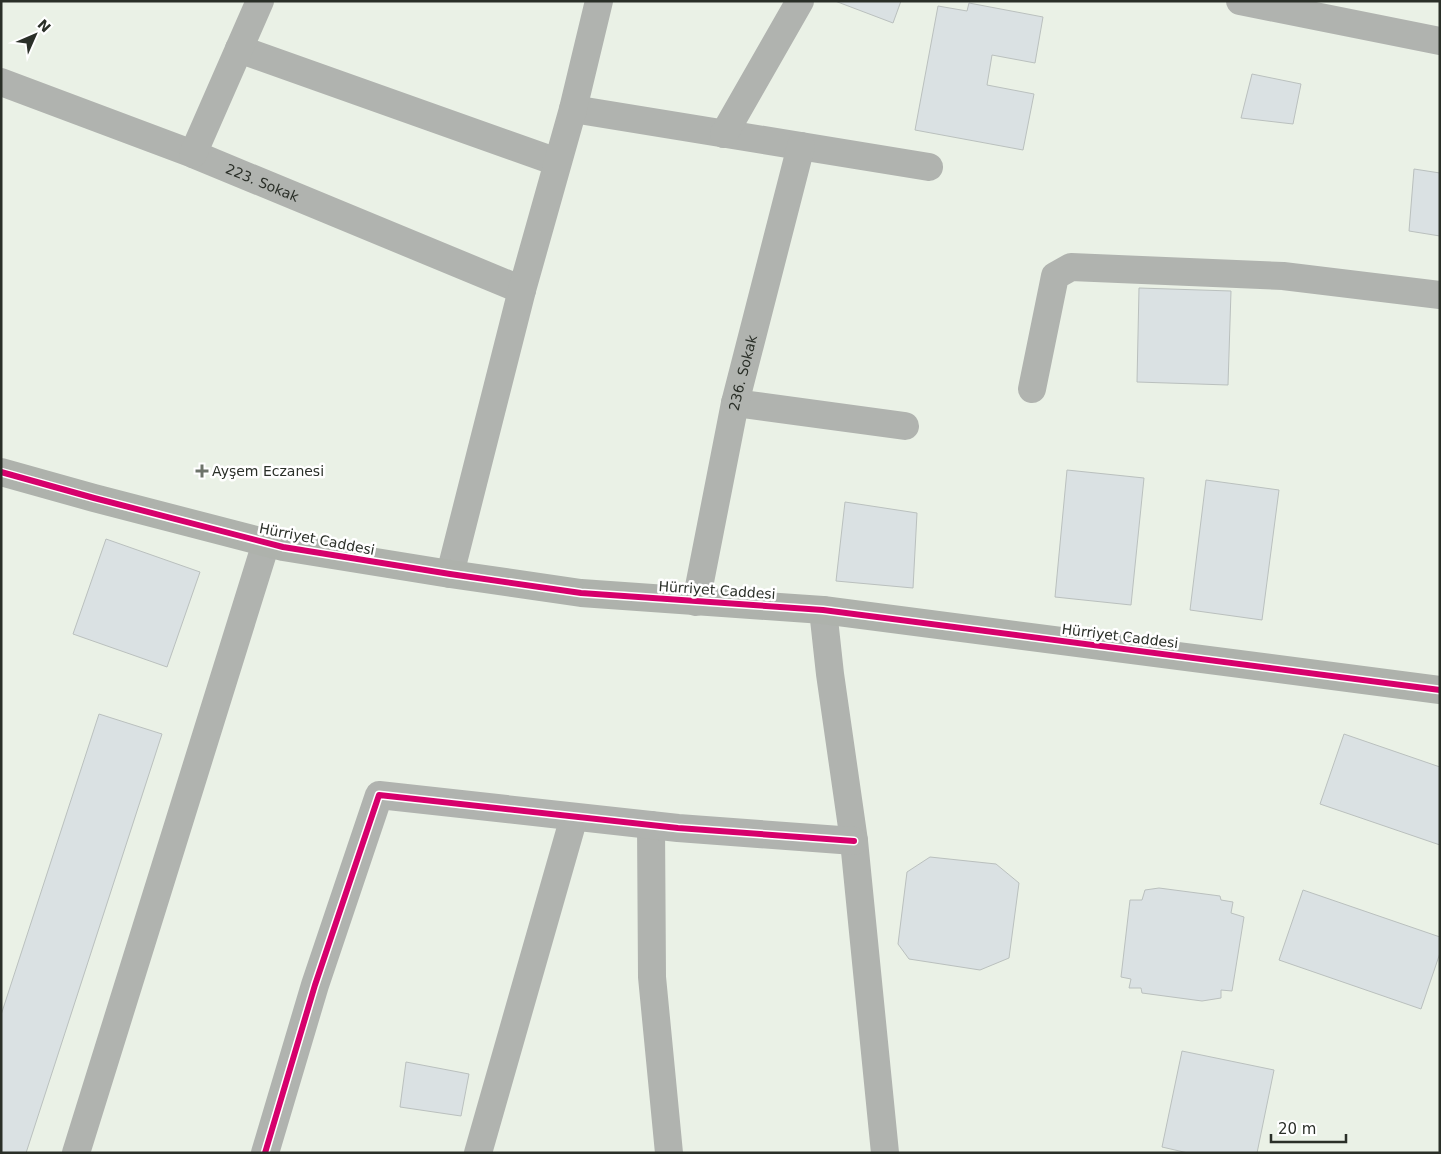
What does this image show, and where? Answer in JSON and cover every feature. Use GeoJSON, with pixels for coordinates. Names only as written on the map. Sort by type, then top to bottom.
{"type":"FeatureCollection","features":[{"type":"Feature","properties":{"kind":"street"},"geometry":{"type":"LineString","coordinates":[[193,154],[260,1]]}},
{"type":"Feature","properties":{"kind":"street"},"geometry":{"type":"LineString","coordinates":[[450,574],[522,290],[599,1]]}},
{"type":"Feature","properties":{"kind":"street"},"geometry":{"type":"LineString","coordinates":[[724,134],[800,1]]}},
{"type":"Feature","properties":{"kind":"street"},"geometry":{"type":"LineString","coordinates":[[1240,1],[1440,41]]}},
{"type":"Feature","properties":{"kind":"street"},"geometry":{"type":"LineString","coordinates":[[239,48],[557,162]]}},
{"type":"Feature","properties":{"kind":"street","name":"223. Sokak"},"geometry":{"type":"LineString","coordinates":[[1,82],[193,154],[522,290]]}},
{"type":"Feature","properties":{"kind":"street"},"geometry":{"type":"LineString","coordinates":[[572,108],[929,167]]}},
{"type":"Feature","properties":{"kind":"street","name":"236. Sokak"},"geometry":{"type":"LineString","coordinates":[[696,602],[735,403],[801,146]]}},
{"type":"Feature","properties":{"kind":"street"},"geometry":{"type":"LineString","coordinates":[[1032,389],[1055,276],[1071,267],[1283,276],[1440,295]]}},
{"type":"Feature","properties":{"kind":"street"},"geometry":{"type":"LineString","coordinates":[[735,403],[905,426]]}},
{"type":"Feature","properties":{"kind":"street","name":"Hürriyet Caddesi"},"geometry":{"type":"LineString","coordinates":[[1,472],[283,547],[450,574],[581,593],[823,610],[1440,690]]}},
{"type":"Feature","properties":{"kind":"street"},"geometry":{"type":"LineString","coordinates":[[76,1153],[266,543]]}},
{"type":"Feature","properties":{"kind":"street"},"geometry":{"type":"LineString","coordinates":[[823,610],[830,674],[854,841],[885,1153]]}},
{"type":"Feature","properties":{"kind":"street"},"geometry":{"type":"LineString","coordinates":[[265,1153],[316,985],[379,795],[651,825],[854,841]]}},
{"type":"Feature","properties":{"kind":"street"},"geometry":{"type":"LineString","coordinates":[[478,1153],[574,817]]}},
{"type":"Feature","properties":{"kind":"street"},"geometry":{"type":"LineString","coordinates":[[651,825],[652,977],[670,1153]]}},
{"type":"Feature","properties":{"kind":"building"},"geometry":{"type":"Polygon","coordinates":[[[835,1],[901,1],[893,23],[835,1]]]}},
{"type":"Feature","properties":{"kind":"building"},"geometry":{"type":"Polygon","coordinates":[[[969,3],[1043,17],[1035,63],[992,55],[987,85],[1034,94],[1023,150],[915,130],[938,6],[967,11],[969,3]]]}},
{"type":"Feature","properties":{"kind":"building"},"geometry":{"type":"Polygon","coordinates":[[[1252,74],[1301,84],[1293,124],[1241,118],[1252,74]]]}},
{"type":"Feature","properties":{"kind":"building"},"geometry":{"type":"Polygon","coordinates":[[[1414,169],[1440,173],[1440,236],[1409,231],[1414,169]]]}},
{"type":"Feature","properties":{"kind":"building"},"geometry":{"type":"Polygon","coordinates":[[[1139,288],[1231,291],[1228,385],[1137,382],[1139,288]]]}},
{"type":"Feature","properties":{"kind":"building"},"geometry":{"type":"Polygon","coordinates":[[[1067,470],[1144,478],[1131,605],[1055,597],[1067,470]]]}},
{"type":"Feature","properties":{"kind":"building"},"geometry":{"type":"Polygon","coordinates":[[[1206,480],[1279,490],[1262,620],[1190,610],[1206,480]]]}},
{"type":"Feature","properties":{"kind":"building"},"geometry":{"type":"Polygon","coordinates":[[[845,502],[917,513],[913,588],[836,581],[845,502]]]}},
{"type":"Feature","properties":{"kind":"building"},"geometry":{"type":"Polygon","coordinates":[[[106,539],[200,572],[167,667],[73,634],[106,539]]]}},
{"type":"Feature","properties":{"kind":"building"},"geometry":{"type":"Polygon","coordinates":[[[99,714],[162,734],[26,1153],[1,1153],[1,1015],[99,714]]]}},
{"type":"Feature","properties":{"kind":"building"},"geometry":{"type":"Polygon","coordinates":[[[1344,734],[1440,767],[1440,845],[1320,804],[1344,734]]]}},
{"type":"Feature","properties":{"kind":"building"},"geometry":{"type":"Polygon","coordinates":[[[930,857],[996,864],[1019,883],[1009,958],[980,970],[909,959],[898,944],[907,872],[930,857]]]}},
{"type":"Feature","properties":{"kind":"building"},"geometry":{"type":"Polygon","coordinates":[[[1159,888],[1220,896],[1221,900],[1233,902],[1231,913],[1244,917],[1232,991],[1221,990],[1221,998],[1202,1001],[1142,993],[1141,988],[1129,988],[1131,979],[1121,977],[1130,900],[1142,900],[1145,890],[1159,888]]]}},
{"type":"Feature","properties":{"kind":"building"},"geometry":{"type":"Polygon","coordinates":[[[1303,890],[1440,937],[1440,953],[1421,1009],[1279,960],[1303,890]]]}},
{"type":"Feature","properties":{"kind":"building"},"geometry":{"type":"Polygon","coordinates":[[[1182,1051],[1274,1070],[1257,1153],[1188,1153],[1162,1147],[1182,1051]]]}},
{"type":"Feature","properties":{"kind":"building"},"geometry":{"type":"Polygon","coordinates":[[[406,1062],[469,1074],[461,1116],[400,1107],[406,1062]]]}},
{"type":"Feature","properties":{"kind":"cycle path"},"geometry":{"type":"LineString","coordinates":[[1,472],[283,547],[450,574],[581,593],[823,610],[1440,690]]}},
{"type":"Feature","properties":{"kind":"cycle path"},"geometry":{"type":"LineString","coordinates":[[265,1153],[315,985],[379,795],[678,828],[854,841]]}},
{"type":"Feature","properties":{"kind":"place","name":"Ayşem Eczanesi"},"geometry":{"type":"Point","coordinates":[202,471]}}]}
